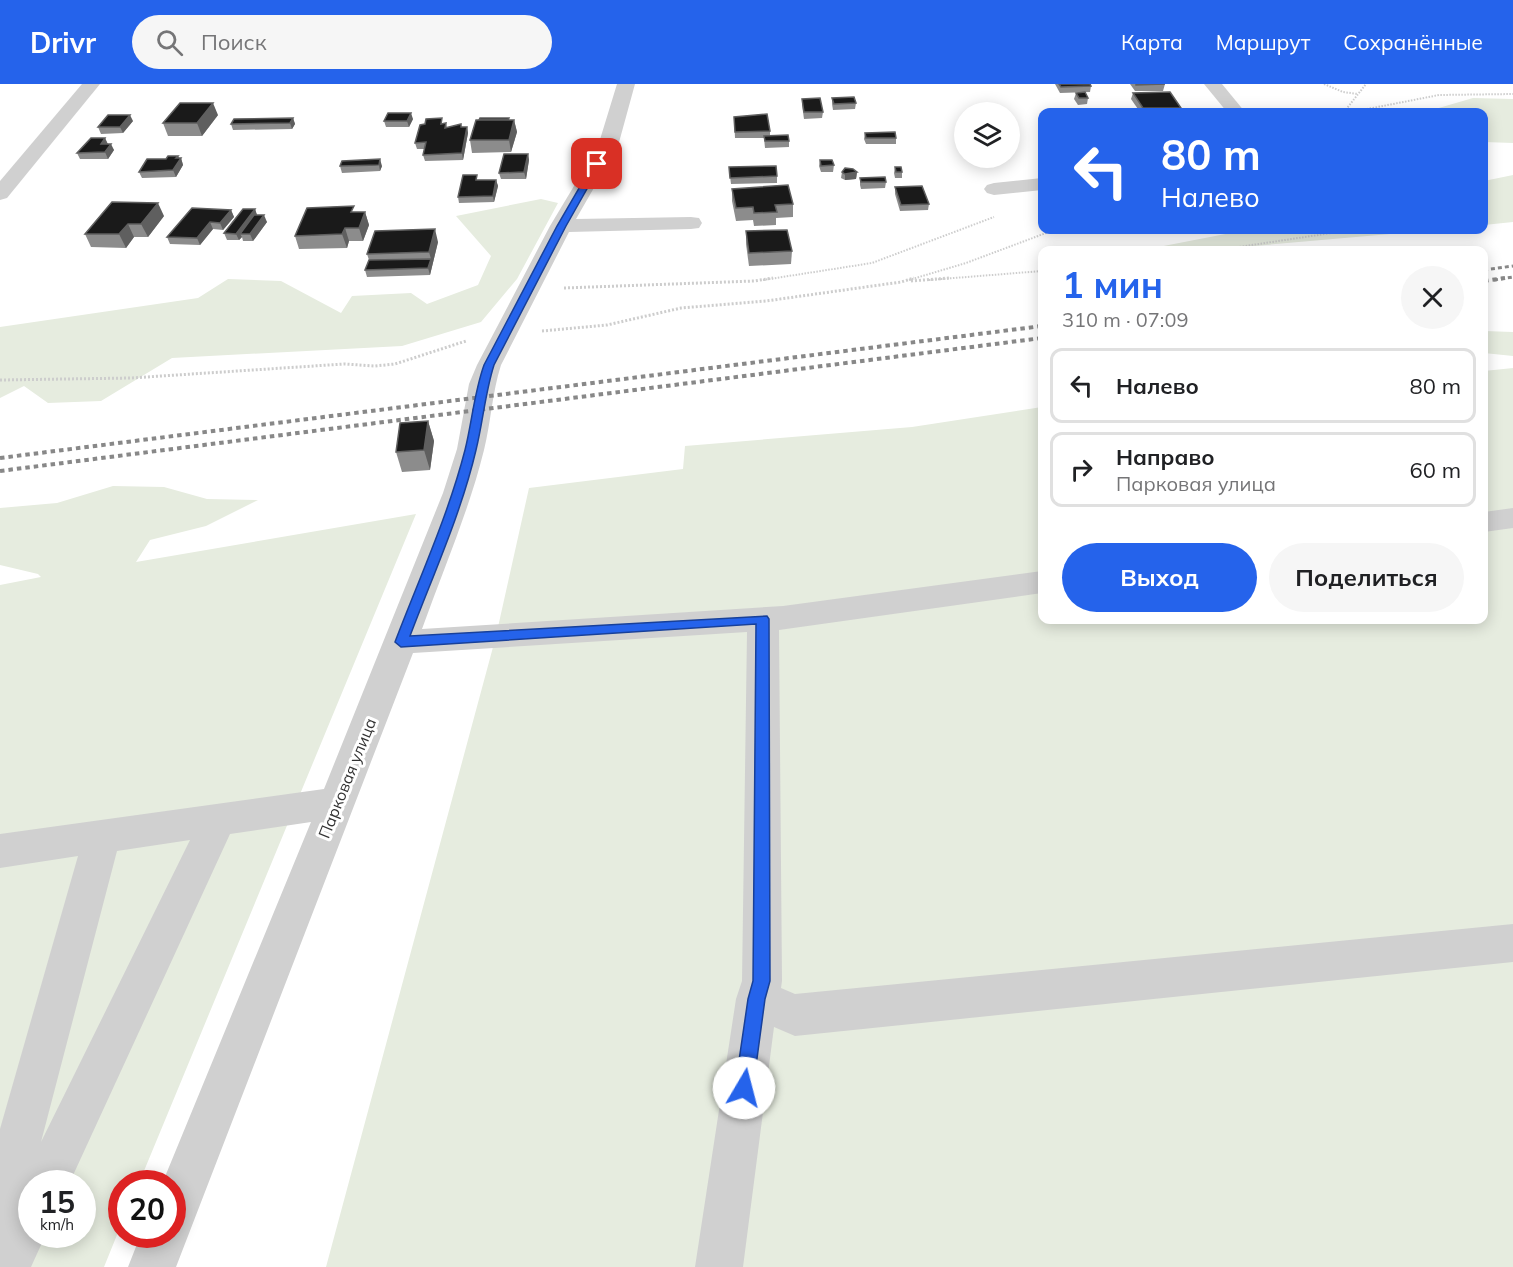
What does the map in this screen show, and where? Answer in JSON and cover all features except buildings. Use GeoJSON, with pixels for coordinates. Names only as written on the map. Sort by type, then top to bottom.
{"type":"FeatureCollection","features":[{"type":"Feature","properties":{"kind":"street"},"geometry":{"type":"LineString","coordinates":[[0,194],[91,84]]}},
{"type":"Feature","properties":{"kind":"street","name":"Парковая улица"},"geometry":{"type":"LineString","coordinates":[[186,1181],[458,493],[471,449],[482,384],[503,334],[561,226],[608,146],[626,84]]}},
{"type":"Feature","properties":{"kind":"street"},"geometry":{"type":"LineString","coordinates":[[1213,84],[1233,108]]}},
{"type":"Feature","properties":{"kind":"street"},"geometry":{"type":"LineString","coordinates":[[994,189],[1038,184]]}},
{"type":"Feature","properties":{"kind":"street"},"geometry":{"type":"LineString","coordinates":[[561,226],[691,223]]}},
{"type":"Feature","properties":{"kind":"street"},"geometry":{"type":"LineString","coordinates":[[1488,521],[1513,518]]}},
{"type":"Feature","properties":{"kind":"street"},"geometry":{"type":"LineString","coordinates":[[401,642],[762,619],[1038,583]]}},
{"type":"Feature","properties":{"kind":"street"},"geometry":{"type":"LineString","coordinates":[[719,1267],[757,999],[762,981],[762,619]]}},
{"type":"Feature","properties":{"kind":"street"},"geometry":{"type":"LineString","coordinates":[[0,851],[337,803]]}},
{"type":"Feature","properties":{"kind":"street"},"geometry":{"type":"LineString","coordinates":[[52,1170],[218,820]]}},
{"type":"Feature","properties":{"kind":"street"},"geometry":{"type":"LineString","coordinates":[[0,1211],[102,836]]}},
{"type":"Feature","properties":{"kind":"street"},"geometry":{"type":"LineString","coordinates":[[757,999],[795,1015],[1513,943]]}},
{"type":"Feature","properties":{"kind":"street"},"geometry":{"type":"LineString","coordinates":[[6,1267],[18,1242]]}},
{"type":"Feature","properties":{"kind":"street"},"geometry":{"type":"LineString","coordinates":[[152,1267],[159,1248]]}},
{"type":"Feature","properties":{"kind":"path"},"geometry":{"type":"LineString","coordinates":[[1324,84],[1343,92],[1358,94]]}},
{"type":"Feature","properties":{"kind":"path"},"geometry":{"type":"LineString","coordinates":[[1347,108],[1366,84]]}},
{"type":"Feature","properties":{"kind":"path"},"geometry":{"type":"LineString","coordinates":[[1371,108],[1439,94],[1513,94]]}},
{"type":"Feature","properties":{"kind":"path"},"geometry":{"type":"LineString","coordinates":[[528,289],[754,281],[777,278],[872,263],[994,217]]}},
{"type":"Feature","properties":{"kind":"path"},"geometry":{"type":"LineString","coordinates":[[901,282],[966,263],[1043,234]]}},
{"type":"Feature","properties":{"kind":"path"},"geometry":{"type":"LineString","coordinates":[[1245,246],[1325,234]]}},
{"type":"Feature","properties":{"kind":"path"},"geometry":{"type":"LineString","coordinates":[[0,380],[131,378],[344,364],[375,366],[414,360],[465,341],[503,334],[607,325],[681,308],[766,301],[901,282],[1038,271]]}},
{"type":"Feature","properties":{"kind":"shaded area"},"geometry":{"type":"Polygon","coordinates":[[[1473,98],[1513,99],[1513,143],[1488,142],[1488,108],[1439,108],[1473,98]]]}},
{"type":"Feature","properties":{"kind":"shaded area"},"geometry":{"type":"Polygon","coordinates":[[[1513,175],[1513,222],[1488,225],[1488,180],[1513,175]]]}},
{"type":"Feature","properties":{"kind":"shaded area"},"geometry":{"type":"Polygon","coordinates":[[[541,199],[558,203],[517,279],[481,322],[402,346],[172,358],[101,401],[48,403],[24,386],[0,398],[0,327],[198,298],[228,279],[281,281],[341,313],[352,296],[411,293],[427,304],[478,285],[491,256],[456,216],[541,199]]]}},
{"type":"Feature","properties":{"kind":"shaded area"},"geometry":{"type":"Polygon","coordinates":[[[1225,234],[1390,234],[1254,246],[1164,246],[1225,234]]]}},
{"type":"Feature","properties":{"kind":"shaded area"},"geometry":{"type":"Polygon","coordinates":[[[1488,331],[1513,332],[1513,356],[1488,353],[1488,331]]]}},
{"type":"Feature","properties":{"kind":"shaded area"},"geometry":{"type":"Polygon","coordinates":[[[1513,368],[1513,1267],[326,1267],[496,636],[529,488],[683,469],[685,446],[912,427],[1038,408],[1038,624],[1488,624],[1488,371],[1513,368]]]}},
{"type":"Feature","properties":{"kind":"shaded area"},"geometry":{"type":"Polygon","coordinates":[[[113,486],[164,487],[207,499],[258,500],[206,526],[150,540],[136,562],[416,514],[144,1170],[108,1170],[108,1248],[112,1248],[104,1267],[0,1267],[0,585],[41,577],[38,574],[0,565],[0,508],[57,503],[113,486]]]}},
{"type":"Feature","properties":{"kind":"railway"},"geometry":{"type":"LineString","coordinates":[[1488,269],[1513,266]]}},
{"type":"Feature","properties":{"kind":"railway"},"geometry":{"type":"LineString","coordinates":[[1494,280],[1513,277]]}},
{"type":"Feature","properties":{"kind":"railway"},"geometry":{"type":"LineString","coordinates":[[1488,280],[1505,278]]}},
{"type":"Feature","properties":{"kind":"railway"},"geometry":{"type":"LineString","coordinates":[[0,458],[1038,327]]}},
{"type":"Feature","properties":{"kind":"railway"},"geometry":{"type":"LineString","coordinates":[[0,471],[1038,339]]}},
{"type":"Feature","properties":{"kind":"route"},"geometry":{"type":"LineString","coordinates":[[597,164],[561,226],[503,334],[489,365],[482,384],[471,449],[458,493],[401,642],[762,619],[762,981],[757,999],[744,1088]]}}]}
